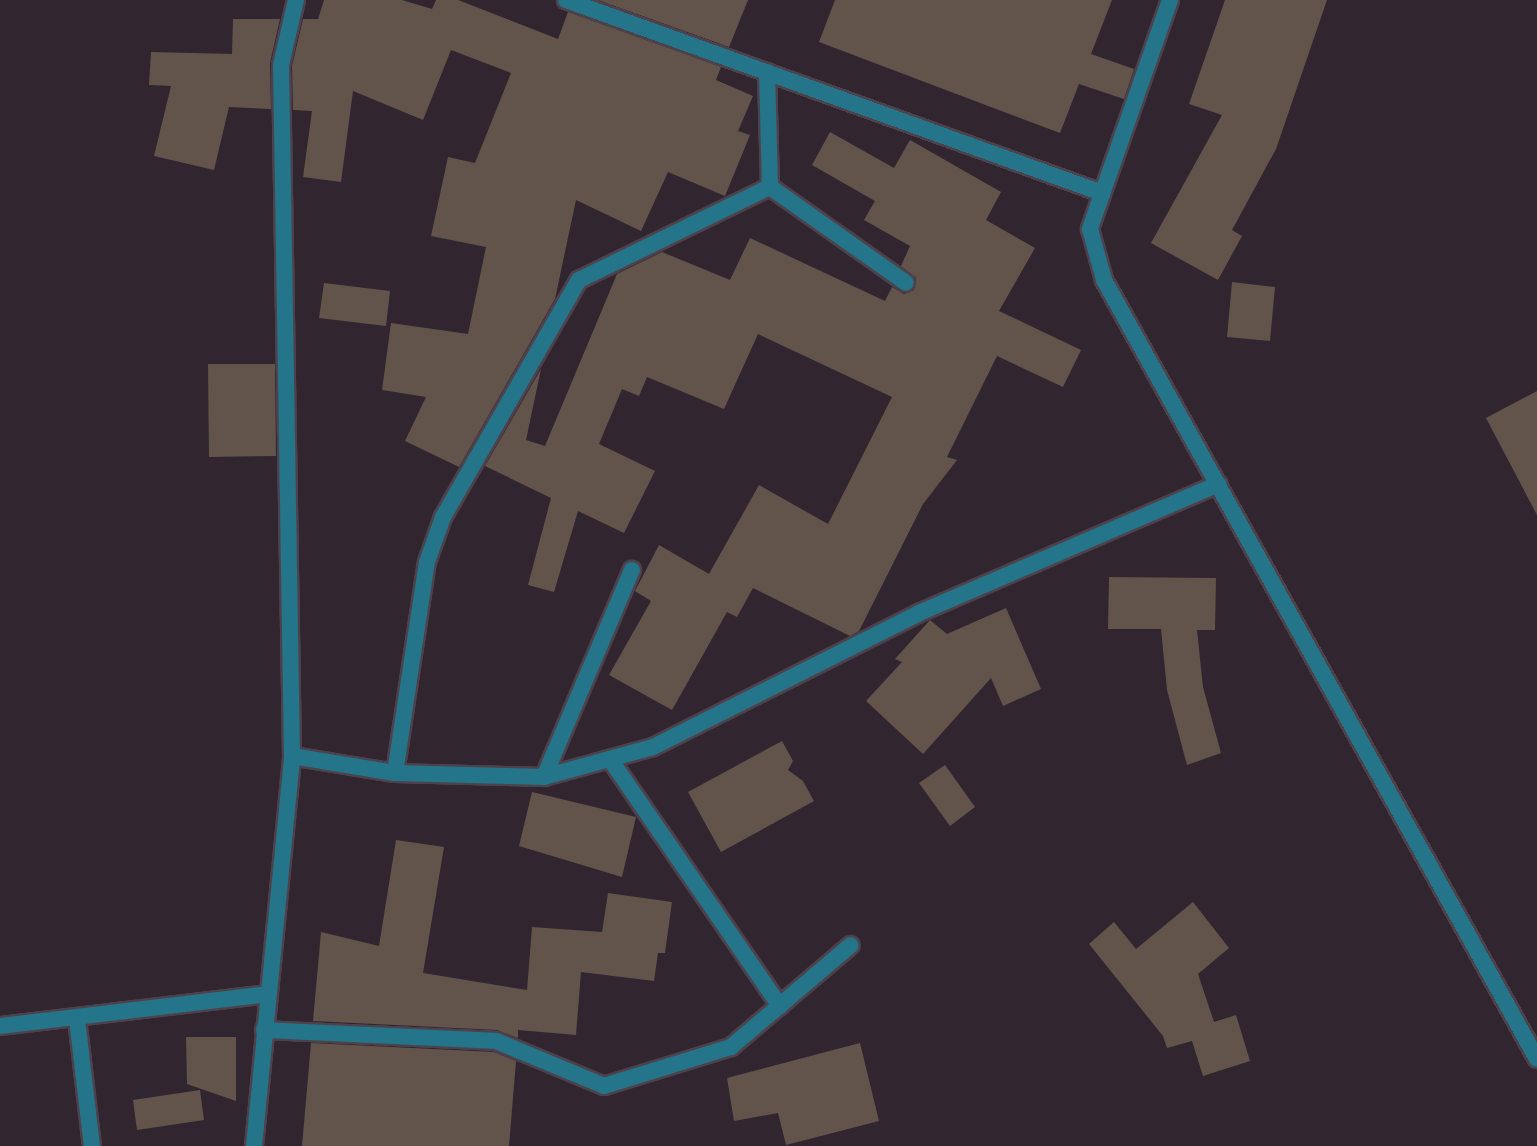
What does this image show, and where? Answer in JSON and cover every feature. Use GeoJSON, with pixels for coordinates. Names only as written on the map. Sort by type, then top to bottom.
{"type":"FeatureCollection","features":[{"type":"Feature","properties":{"kind":"street"},"geometry":{"type":"LineString","coordinates":[[254,1146],[292,756],[281,65],[296,0]]}},
{"type":"Feature","properties":{"kind":"street"},"geometry":{"type":"LineString","coordinates":[[566,0],[1102,193]]}},
{"type":"Feature","properties":{"kind":"street"},"geometry":{"type":"LineString","coordinates":[[1170,0],[1090,229],[1104,280],[1537,1059]]}},
{"type":"Feature","properties":{"kind":"street"},"geometry":{"type":"LineString","coordinates":[[767,72],[770,187]]}},
{"type":"Feature","properties":{"kind":"street"},"geometry":{"type":"LineString","coordinates":[[395,773],[427,562],[443,517],[579,280],[770,187]]}},
{"type":"Feature","properties":{"kind":"street"},"geometry":{"type":"LineString","coordinates":[[770,187],[906,283]]}},
{"type":"Feature","properties":{"kind":"street"},"geometry":{"type":"LineString","coordinates":[[292,756],[395,773],[544,777],[653,747],[919,613],[1218,484]]}},
{"type":"Feature","properties":{"kind":"street"},"geometry":{"type":"LineString","coordinates":[[544,777],[632,570]]}},
{"type":"Feature","properties":{"kind":"street"},"geometry":{"type":"LineString","coordinates":[[610,759],[780,1006]]}},
{"type":"Feature","properties":{"kind":"street"},"geometry":{"type":"LineString","coordinates":[[264,1030],[496,1041],[604,1086],[731,1047],[851,945]]}},
{"type":"Feature","properties":{"kind":"street"},"geometry":{"type":"LineString","coordinates":[[0,1026],[267,994]]}},
{"type":"Feature","properties":{"kind":"street"},"geometry":{"type":"LineString","coordinates":[[77,1019],[92,1146]]}},
{"type":"Feature","properties":{"kind":"building"},"geometry":{"type":"Polygon","coordinates":[[[324,0],[402,0],[432,9],[436,0],[458,0],[558,39],[568,12],[721,67],[716,80],[753,96],[738,131],[750,135],[725,196],[668,172],[641,231],[576,200],[555,299],[459,467],[405,441],[426,397],[382,390],[391,323],[468,334],[486,247],[431,236],[448,157],[475,163],[511,73],[451,50],[423,120],[353,91],[341,182],[303,177],[312,111],[293,110],[292,66],[303,19],[318,19],[324,0]]]}},
{"type":"Feature","properties":{"kind":"building"},"geometry":{"type":"Polygon","coordinates":[[[598,0],[748,0],[729,47],[598,0]]]}},
{"type":"Feature","properties":{"kind":"building"},"geometry":{"type":"Polygon","coordinates":[[[835,0],[1112,0],[1091,54],[1134,69],[1124,99],[1079,84],[1060,133],[819,42],[835,0]]]}},
{"type":"Feature","properties":{"kind":"building"},"geometry":{"type":"Polygon","coordinates":[[[1225,0],[1327,0],[1276,149],[1232,230],[1242,236],[1218,280],[1151,243],[1222,115],[1189,104],[1225,0]]]}},
{"type":"Feature","properties":{"kind":"building"},"geometry":{"type":"Polygon","coordinates":[[[233,19],[280,19],[270,63],[271,109],[229,107],[214,170],[154,156],[171,86],[149,85],[151,52],[232,54],[233,19]]]}},
{"type":"Feature","properties":{"kind":"building"},"geometry":{"type":"Polygon","coordinates":[[[830,132],[894,168],[910,140],[1001,192],[986,220],[1035,248],[999,311],[1081,350],[1063,387],[997,356],[947,457],[957,460],[923,504],[859,631],[850,636],[753,588],[737,617],[727,612],[672,710],[609,675],[651,601],[635,591],[659,545],[709,574],[759,485],[828,524],[892,397],[758,334],[724,409],[647,377],[639,396],[622,389],[599,444],[655,471],[624,533],[578,511],[554,592],[528,585],[551,498],[485,466],[541,369],[526,440],[545,446],[617,274],[662,252],[730,280],[750,238],[885,301],[892,287],[904,294],[914,290],[916,278],[901,266],[910,246],[864,220],[875,201],[812,165],[830,132]]]}},
{"type":"Feature","properties":{"kind":"building"},"geometry":{"type":"Polygon","coordinates":[[[1232,282],[1275,287],[1270,341],[1227,337],[1232,282]]]}},
{"type":"Feature","properties":{"kind":"building"},"geometry":{"type":"Polygon","coordinates":[[[324,283],[390,291],[386,326],[319,318],[324,283]]]}},
{"type":"Feature","properties":{"kind":"building"},"geometry":{"type":"Polygon","coordinates":[[[208,364],[275,364],[276,456],[209,457],[208,364]]]}},
{"type":"Feature","properties":{"kind":"building"},"geometry":{"type":"Polygon","coordinates":[[[1537,391],[1537,515],[1486,418],[1537,391]]]}},
{"type":"Feature","properties":{"kind":"building"},"geometry":{"type":"Polygon","coordinates":[[[1109,577],[1216,578],[1215,630],[1197,630],[1203,687],[1221,753],[1187,765],[1167,690],[1161,629],[1108,629],[1109,577]]]}},
{"type":"Feature","properties":{"kind":"building"},"geometry":{"type":"Polygon","coordinates":[[[1006,608],[1041,689],[1003,706],[991,678],[923,754],[866,701],[902,662],[895,659],[930,620],[947,634],[1006,608]]]}},
{"type":"Feature","properties":{"kind":"building"},"geometry":{"type":"Polygon","coordinates":[[[782,741],[793,761],[788,770],[803,781],[814,801],[721,852],[688,792],[782,741]]]}},
{"type":"Feature","properties":{"kind":"building"},"geometry":{"type":"Polygon","coordinates":[[[945,765],[975,807],[950,826],[919,783],[945,765]]]}},
{"type":"Feature","properties":{"kind":"building"},"geometry":{"type":"Polygon","coordinates":[[[532,792],[636,817],[622,877],[519,846],[532,792]]]}},
{"type":"Feature","properties":{"kind":"building"},"geometry":{"type":"Polygon","coordinates":[[[396,840],[444,847],[423,973],[527,990],[532,927],[602,932],[608,893],[672,902],[665,953],[658,953],[654,981],[581,972],[576,1035],[518,1030],[518,1038],[497,1030],[313,1021],[321,932],[379,946],[396,840]]]}},
{"type":"Feature","properties":{"kind":"building"},"geometry":{"type":"Polygon","coordinates":[[[1193,902],[1229,948],[1198,974],[1214,1022],[1236,1015],[1250,1061],[1203,1076],[1192,1041],[1167,1048],[1163,1036],[1089,944],[1114,922],[1136,949],[1193,902]]]}},
{"type":"Feature","properties":{"kind":"building"},"geometry":{"type":"Polygon","coordinates":[[[186,1037],[236,1037],[236,1101],[187,1084],[186,1037]]]}},
{"type":"Feature","properties":{"kind":"building"},"geometry":{"type":"Polygon","coordinates":[[[311,1043],[494,1052],[516,1061],[509,1146],[302,1146],[311,1043]]]}},
{"type":"Feature","properties":{"kind":"building"},"geometry":{"type":"Polygon","coordinates":[[[860,1043],[879,1121],[786,1145],[778,1113],[734,1121],[727,1078],[860,1043]]]}},
{"type":"Feature","properties":{"kind":"building"},"geometry":{"type":"Polygon","coordinates":[[[200,1090],[204,1120],[137,1130],[133,1100],[200,1090]]]}}]}
